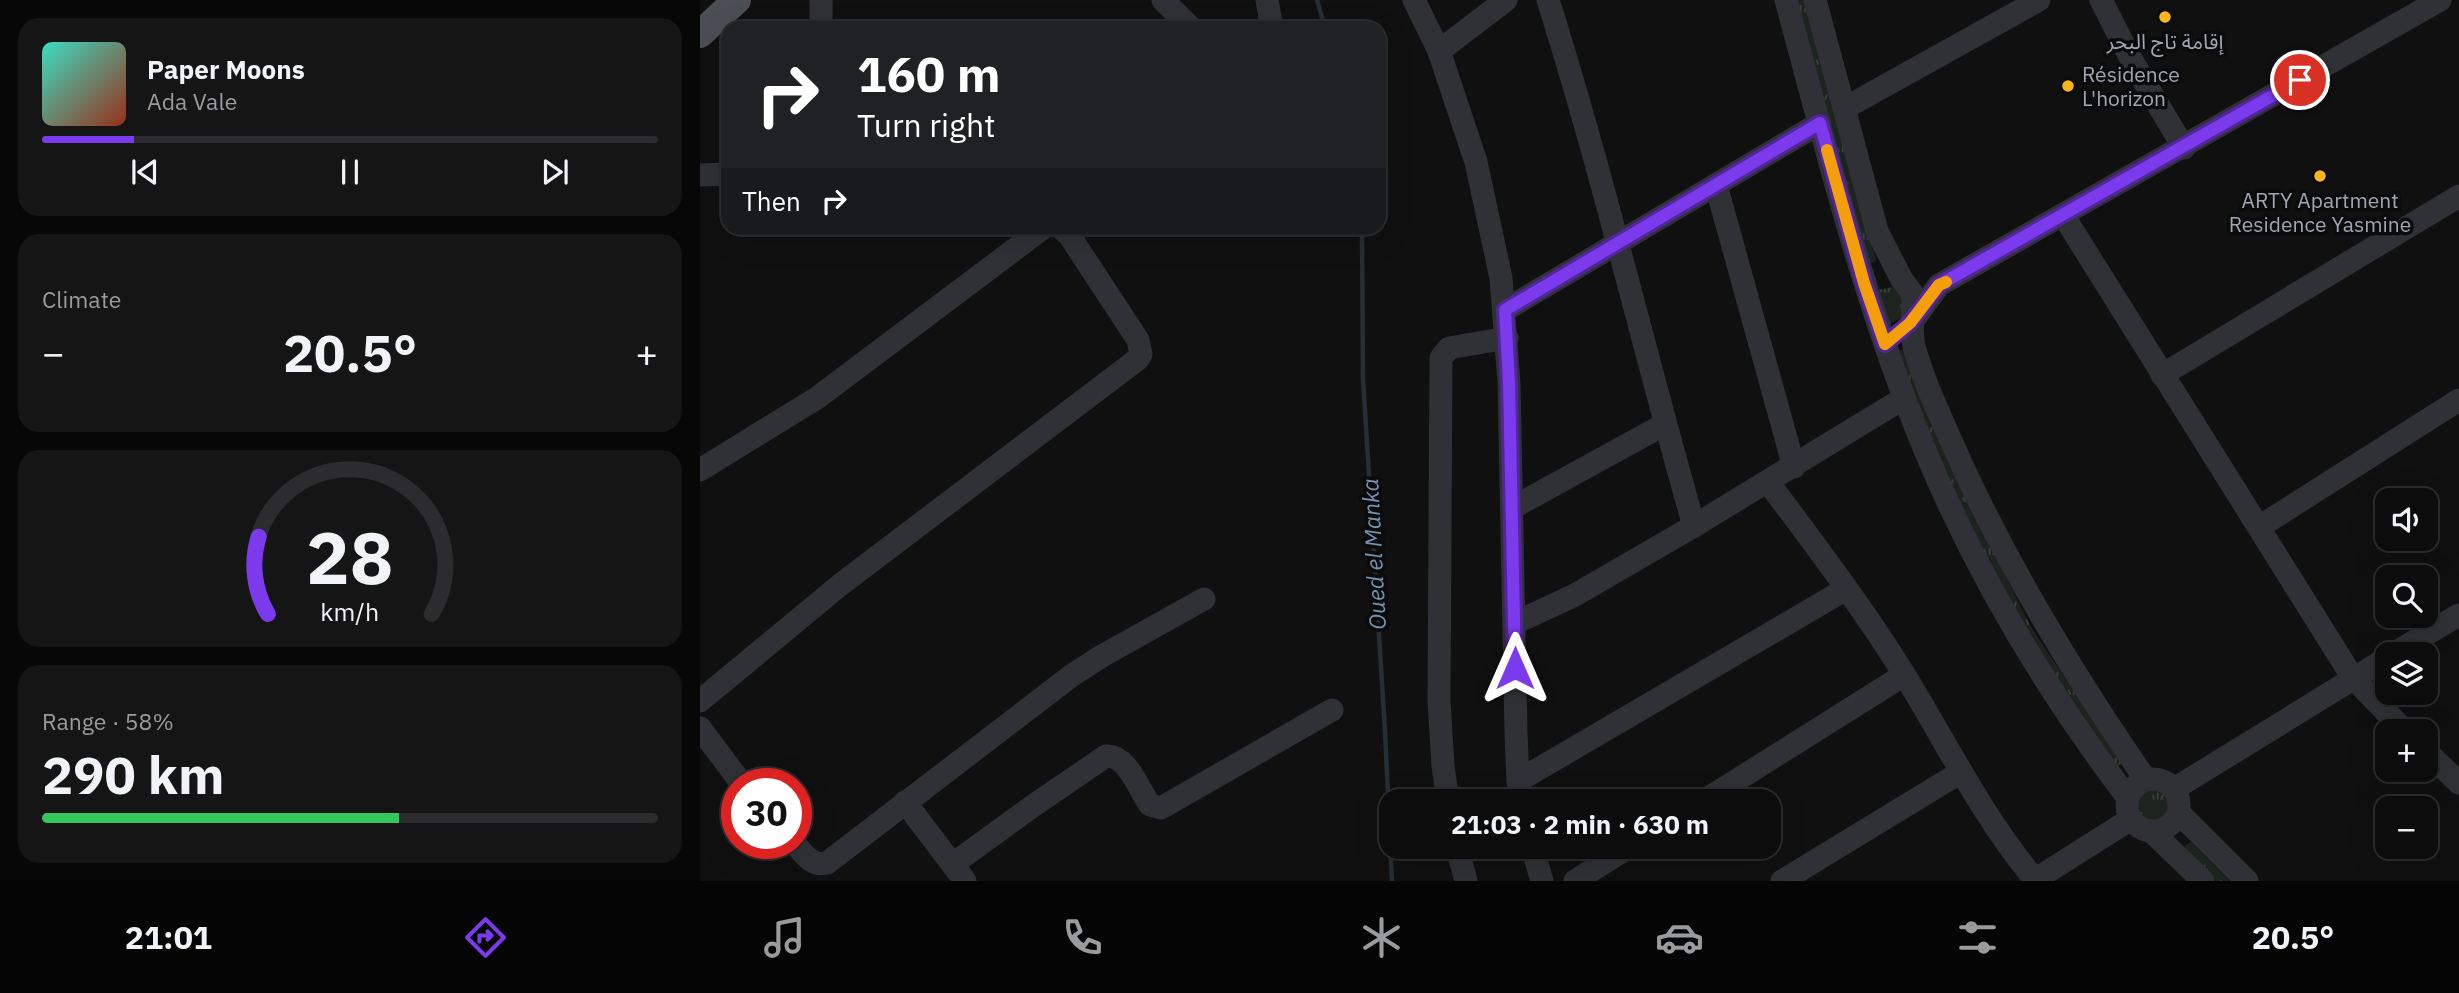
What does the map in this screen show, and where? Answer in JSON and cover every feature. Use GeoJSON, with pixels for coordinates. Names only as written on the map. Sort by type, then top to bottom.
{"type":"FeatureCollection","features":[{"type":"Feature","properties":{"kind":"main road"},"geometry":{"type":"LineString","coordinates":[[700,34],[737,0]]}},
{"type":"Feature","properties":{"kind":"street"},"geometry":{"type":"LineString","coordinates":[[821,0],[821,21]]}},
{"type":"Feature","properties":{"kind":"street"},"geometry":{"type":"LineString","coordinates":[[1164,0],[1184,21]]}},
{"type":"Feature","properties":{"kind":"street"},"geometry":{"type":"LineString","coordinates":[[1267,0],[1271,21]]}},
{"type":"Feature","properties":{"kind":"street"},"geometry":{"type":"LineString","coordinates":[[1414,0],[1439,51],[1476,162],[1491,221],[1505,310],[1520,789]]}},
{"type":"Feature","properties":{"kind":"street"},"geometry":{"type":"LineString","coordinates":[[1439,51],[1506,0]]}},
{"type":"Feature","properties":{"kind":"street"},"geometry":{"type":"LineString","coordinates":[[1548,0],[1580,103],[1694,526]]}},
{"type":"Feature","properties":{"kind":"street"},"geometry":{"type":"LineString","coordinates":[[1786,0],[1864,283],[1904,398],[1952,508],[2007,614],[2137,816],[2203,881]]}},
{"type":"Feature","properties":{"kind":"street"},"geometry":{"type":"LineString","coordinates":[[1815,0],[1877,231],[1902,280],[1913,294],[1910,323],[1914,346],[1926,379],[1979,502],[2061,649],[2146,780]]}},
{"type":"Feature","properties":{"kind":"street"},"geometry":{"type":"LineString","coordinates":[[1845,108],[2039,0]]}},
{"type":"Feature","properties":{"kind":"street"},"geometry":{"type":"LineString","coordinates":[[2101,0],[2132,61],[2184,148]]}},
{"type":"Feature","properties":{"kind":"street"},"geometry":{"type":"LineString","coordinates":[[1885,344],[1910,323],[1939,285],[2440,0]]}},
{"type":"Feature","properties":{"kind":"street"},"geometry":{"type":"LineString","coordinates":[[1505,310],[1820,123]]}},
{"type":"Feature","properties":{"kind":"street"},"geometry":{"type":"LineString","coordinates":[[700,175],[721,174]]}},
{"type":"Feature","properties":{"kind":"street"},"geometry":{"type":"LineString","coordinates":[[1716,185],[1794,467]]}},
{"type":"Feature","properties":{"kind":"street"},"geometry":{"type":"LineString","coordinates":[[2162,375],[2459,196]]}},
{"type":"Feature","properties":{"kind":"street"},"geometry":{"type":"LineString","coordinates":[[2063,215],[2353,678],[2393,719]]}},
{"type":"Feature","properties":{"kind":"street"},"geometry":{"type":"LineString","coordinates":[[700,470],[817,398],[1034,235]]}},
{"type":"Feature","properties":{"kind":"street"},"geometry":{"type":"LineString","coordinates":[[700,701],[840,584],[1138,359],[1138,340],[1069,235]]}},
{"type":"Feature","properties":{"kind":"street"},"geometry":{"type":"LineString","coordinates":[[1864,283],[1902,280],[1939,285]]}},
{"type":"Feature","properties":{"kind":"street"},"geometry":{"type":"LineString","coordinates":[[1446,789],[1439,701],[1441,358],[1449,348],[1507,338]]}},
{"type":"Feature","properties":{"kind":"street"},"geometry":{"type":"LineString","coordinates":[[1515,624],[1575,595],[1694,526],[1904,398]]}},
{"type":"Feature","properties":{"kind":"street"},"geometry":{"type":"LineString","coordinates":[[2259,527],[2459,400]]}},
{"type":"Feature","properties":{"kind":"street"},"geometry":{"type":"LineString","coordinates":[[1512,508],[1665,424]]}},
{"type":"Feature","properties":{"kind":"street"},"geometry":{"type":"LineString","coordinates":[[1768,482],[1846,589],[1904,675],[1995,826],[2035,881],[2137,816]]}},
{"type":"Feature","properties":{"kind":"street"},"geometry":{"type":"LineString","coordinates":[[1523,789],[1846,589]]}},
{"type":"Feature","properties":{"kind":"street"},"geometry":{"type":"LineString","coordinates":[[809,859],[820,865],[827,863],[1071,676],[1204,599]]}},
{"type":"Feature","properties":{"kind":"street"},"geometry":{"type":"LineString","coordinates":[[2413,642],[2459,615]]}},
{"type":"Feature","properties":{"kind":"street"},"geometry":{"type":"LineString","coordinates":[[2174,789],[2375,665]]}},
{"type":"Feature","properties":{"kind":"street"},"geometry":{"type":"LineString","coordinates":[[1723,789],[1904,675]]}},
{"type":"Feature","properties":{"kind":"street"},"geometry":{"type":"LineString","coordinates":[[905,802],[959,873],[1040,801],[1106,756],[1111,755],[1120,760],[1150,805],[1161,808],[1332,709]]}},
{"type":"Feature","properties":{"kind":"street"},"geometry":{"type":"LineString","coordinates":[[700,728],[730,768]]}},
{"type":"Feature","properties":{"kind":"street"},"geometry":{"type":"LineString","coordinates":[[2438,763],[2459,783]]}},
{"type":"Feature","properties":{"kind":"street"},"geometry":{"type":"LineString","coordinates":[[1782,881],[1961,772]]}},
{"type":"Feature","properties":{"kind":"street"},"geometry":{"type":"LineString","coordinates":[[2157,779],[2174,789],[2179,800],[2179,813],[2168,827],[2137,816],[2138,784],[2157,779]]}},
{"type":"Feature","properties":{"kind":"street"},"geometry":{"type":"LineString","coordinates":[[2179,813],[2247,881]]}},
{"type":"Feature","properties":{"kind":"street"},"geometry":{"type":"LineString","coordinates":[[1460,859],[1466,881]]}},
{"type":"Feature","properties":{"kind":"street"},"geometry":{"type":"LineString","coordinates":[[1536,859],[1542,881]]}},
{"type":"Feature","properties":{"kind":"street"},"geometry":{"type":"LineString","coordinates":[[1575,881],[1610,859]]}},
{"type":"Feature","properties":{"kind":"green space"},"geometry":{"type":"Polygon","coordinates":[[[1796,0],[1805,0],[1876,261],[1869,264],[1796,0]]]}},
{"type":"Feature","properties":{"kind":"green space"},"geometry":{"type":"Polygon","coordinates":[[[1894,287],[1903,292],[1904,316],[1887,326],[1876,290],[1894,287]]]}},
{"type":"Feature","properties":{"kind":"green space"},"geometry":{"type":"Polygon","coordinates":[[[1905,348],[1985,536],[2031,627],[2122,764],[2115,767],[2042,655],[1991,569],[1954,493],[1915,399],[1897,352],[1905,348]]]}},
{"type":"Feature","properties":{"kind":"green space"},"geometry":{"type":"Polygon","coordinates":[[[2152,788],[2163,793],[2168,804],[2163,815],[2152,820],[2141,815],[2136,804],[2141,793],[2152,788]]]}},
{"type":"Feature","properties":{"kind":"green space"},"geometry":{"type":"Polygon","coordinates":[[[2191,842],[2230,881],[2216,881],[2182,848],[2191,842]]]}},
{"type":"Feature","properties":{"kind":"waterway","name":"Oued el Manka"},"geometry":{"type":"LineString","coordinates":[[1317,0],[1323,21]]}},
{"type":"Feature","properties":{"kind":"waterway","name":"Oued el Manka"},"geometry":{"type":"LineString","coordinates":[[1362,235],[1363,379],[1392,881]]}},
{"type":"Feature","properties":{"kind":"slow traffic"},"geometry":{"type":"LineString","coordinates":[[1827,150],[1864,283],[1885,344],[1910,323],[1939,285],[1946,282]]}},
{"type":"Feature","properties":{"kind":"place","name":"إقامة تاج البحر"},"geometry":{"type":"Point","coordinates":[2165,17]}},
{"type":"Feature","properties":{"kind":"place","name":"Résidence L'horizon"},"geometry":{"type":"Point","coordinates":[2068,86]}},
{"type":"Feature","properties":{"kind":"place","name":"ARTY Apartment Residence Yasmine"},"geometry":{"type":"Point","coordinates":[2320,176]}},
{"type":"Feature","properties":{"kind":"route"},"geometry":{"type":"LineString","coordinates":[[1515,668],[1505,310],[1820,123],[1864,283],[1885,344],[1910,323],[1939,285],[2300,80]]}}]}
